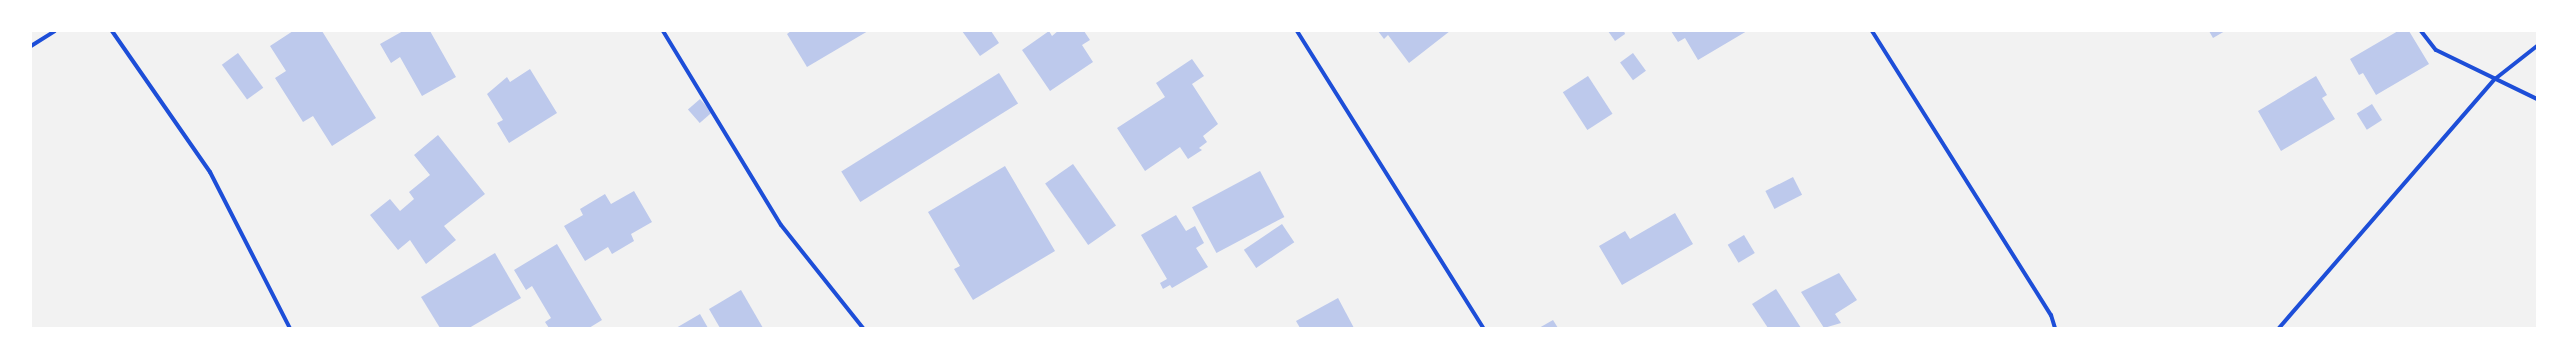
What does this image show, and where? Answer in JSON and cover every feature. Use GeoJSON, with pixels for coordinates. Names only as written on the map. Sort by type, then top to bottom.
{"type":"FeatureCollection","features":[{"type":"Feature","properties":{"kind":"street"},"geometry":{"type":"LineString","coordinates":[[31,46],[55,31]]}},
{"type":"Feature","properties":{"kind":"street"},"geometry":{"type":"LineString","coordinates":[[112,31],[210,172],[290,328]]}},
{"type":"Feature","properties":{"kind":"street"},"geometry":{"type":"LineString","coordinates":[[663,31],[781,225],[863,328]]}},
{"type":"Feature","properties":{"kind":"street"},"geometry":{"type":"LineString","coordinates":[[1297,31],[1483,328]]}},
{"type":"Feature","properties":{"kind":"street"},"geometry":{"type":"LineString","coordinates":[[1872,31],[2051,315],[2055,328]]}},
{"type":"Feature","properties":{"kind":"street"},"geometry":{"type":"LineString","coordinates":[[2421,31],[2436,50],[2537,99]]}},
{"type":"Feature","properties":{"kind":"street"},"geometry":{"type":"LineString","coordinates":[[2279,328],[2495,79],[2537,46]]}},
{"type":"Feature","properties":{"kind":"building"},"geometry":{"type":"Polygon","coordinates":[[[293,31],[322,31],[376,118],[332,146],[313,116],[303,122],[275,78],[286,71],[270,46],[293,31]]]}},
{"type":"Feature","properties":{"kind":"building"},"geometry":{"type":"Polygon","coordinates":[[[403,31],[430,31],[456,77],[422,96],[400,57],[391,63],[380,44],[403,31]]]}},
{"type":"Feature","properties":{"kind":"building"},"geometry":{"type":"Polygon","coordinates":[[[791,31],[868,31],[807,67],[787,34],[791,31]]]}},
{"type":"Feature","properties":{"kind":"building"},"geometry":{"type":"Polygon","coordinates":[[[962,31],[991,31],[999,43],[980,56],[962,31]]]}},
{"type":"Feature","properties":{"kind":"building"},"geometry":{"type":"Polygon","coordinates":[[[1049,31],[1052,36],[1058,31],[1084,31],[1090,40],[1082,45],[1093,62],[1050,91],[1022,50],[1049,31]]]}},
{"type":"Feature","properties":{"kind":"building"},"geometry":{"type":"Polygon","coordinates":[[[1378,31],[1450,31],[1409,63],[1388,35],[1384,39],[1378,31]]]}},
{"type":"Feature","properties":{"kind":"building"},"geometry":{"type":"Polygon","coordinates":[[[1608,31],[1624,31],[1625,34],[1615,41],[1608,31]]]}},
{"type":"Feature","properties":{"kind":"building"},"geometry":{"type":"Polygon","coordinates":[[[1671,31],[1747,31],[1698,60],[1685,38],[1678,42],[1671,31]]]}},
{"type":"Feature","properties":{"kind":"building"},"geometry":{"type":"Polygon","coordinates":[[[2209,31],[2225,31],[2213,38],[2209,31]]]}},
{"type":"Feature","properties":{"kind":"building"},"geometry":{"type":"Polygon","coordinates":[[[2398,31],[2409,31],[2429,64],[2376,95],[2363,73],[2359,75],[2350,59],[2398,31]]]}},
{"type":"Feature","properties":{"kind":"building"},"geometry":{"type":"Polygon","coordinates":[[[238,53],[263,88],[247,100],[222,65],[238,53]]]}},
{"type":"Feature","properties":{"kind":"building"},"geometry":{"type":"Polygon","coordinates":[[[1633,53],[1646,71],[1633,80],[1620,62],[1633,53]]]}},
{"type":"Feature","properties":{"kind":"building"},"geometry":{"type":"Polygon","coordinates":[[[1192,59],[1204,76],[1192,84],[1218,124],[1203,136],[1207,142],[1199,148],[1202,150],[1188,159],[1180,147],[1145,171],[1117,128],[1165,97],[1156,83],[1192,59]]]}},
{"type":"Feature","properties":{"kind":"building"},"geometry":{"type":"Polygon","coordinates":[[[530,69],[557,113],[509,143],[497,123],[503,120],[487,94],[507,77],[510,82],[530,69]]]}},
{"type":"Feature","properties":{"kind":"building"},"geometry":{"type":"Polygon","coordinates":[[[999,73],[1018,104],[860,202],[841,172],[999,73]]]}},
{"type":"Feature","properties":{"kind":"building"},"geometry":{"type":"Polygon","coordinates":[[[1588,76],[1613,114],[1587,130],[1563,92],[1588,76]]]}},
{"type":"Feature","properties":{"kind":"building"},"geometry":{"type":"Polygon","coordinates":[[[2316,76],[2327,95],[2322,98],[2335,119],[2281,151],[2258,111],[2316,76]]]}},
{"type":"Feature","properties":{"kind":"building"},"geometry":{"type":"Polygon","coordinates":[[[700,99],[712,113],[700,123],[688,109],[700,99]]]}},
{"type":"Feature","properties":{"kind":"building"},"geometry":{"type":"Polygon","coordinates":[[[2372,104],[2382,120],[2367,130],[2357,114],[2372,104]]]}},
{"type":"Feature","properties":{"kind":"building"},"geometry":{"type":"Polygon","coordinates":[[[438,135],[485,194],[444,226],[456,240],[426,264],[410,240],[398,250],[370,215],[390,199],[400,211],[414,199],[409,192],[430,175],[414,155],[438,135]]]}},
{"type":"Feature","properties":{"kind":"building"},"geometry":{"type":"Polygon","coordinates":[[[1073,164],[1116,225],[1088,245],[1045,184],[1073,164]]]}},
{"type":"Feature","properties":{"kind":"building"},"geometry":{"type":"Polygon","coordinates":[[[1005,166],[1055,251],[973,300],[954,269],[960,266],[928,212],[1005,166]]]}},
{"type":"Feature","properties":{"kind":"building"},"geometry":{"type":"Polygon","coordinates":[[[1260,171],[1284,217],[1216,253],[1192,207],[1260,171]]]}},
{"type":"Feature","properties":{"kind":"building"},"geometry":{"type":"Polygon","coordinates":[[[1793,177],[1802,195],[1774,209],[1765,191],[1793,177]]]}},
{"type":"Feature","properties":{"kind":"building"},"geometry":{"type":"Polygon","coordinates":[[[634,191],[652,222],[631,234],[634,241],[612,254],[608,247],[585,261],[564,226],[583,215],[580,209],[605,194],[611,204],[634,191]]]}},
{"type":"Feature","properties":{"kind":"building"},"geometry":{"type":"Polygon","coordinates":[[[1675,213],[1693,244],[1622,285],[1599,246],[1625,231],[1630,239],[1675,213]]]}},
{"type":"Feature","properties":{"kind":"building"},"geometry":{"type":"Polygon","coordinates":[[[1176,215],[1186,231],[1195,226],[1204,243],[1196,248],[1208,267],[1172,288],[1170,285],[1163,289],[1160,283],[1167,279],[1141,235],[1176,215]]]}},
{"type":"Feature","properties":{"kind":"building"},"geometry":{"type":"Polygon","coordinates":[[[1282,224],[1294,242],[1256,268],[1244,250],[1282,224]]]}},
{"type":"Feature","properties":{"kind":"building"},"geometry":{"type":"Polygon","coordinates":[[[1744,235],[1755,253],[1739,263],[1728,245],[1744,235]]]}},
{"type":"Feature","properties":{"kind":"building"},"geometry":{"type":"Polygon","coordinates":[[[557,244],[602,320],[589,328],[549,328],[545,322],[551,318],[532,286],[526,290],[514,270],[557,244]]]}},
{"type":"Feature","properties":{"kind":"building"},"geometry":{"type":"Polygon","coordinates":[[[495,253],[521,298],[469,328],[440,328],[421,297],[495,253]]]}},
{"type":"Feature","properties":{"kind":"building"},"geometry":{"type":"Polygon","coordinates":[[[1839,273],[1857,300],[1835,314],[1841,323],[1824,328],[1801,292],[1839,273]]]}},
{"type":"Feature","properties":{"kind":"building"},"geometry":{"type":"Polygon","coordinates":[[[1776,289],[1801,328],[1768,328],[1752,304],[1776,289]]]}},
{"type":"Feature","properties":{"kind":"building"},"geometry":{"type":"Polygon","coordinates":[[[741,290],[763,328],[720,328],[709,309],[741,290]]]}},
{"type":"Feature","properties":{"kind":"building"},"geometry":{"type":"Polygon","coordinates":[[[1338,298],[1354,328],[1300,328],[1296,321],[1338,298]]]}},
{"type":"Feature","properties":{"kind":"building"},"geometry":{"type":"Polygon","coordinates":[[[700,314],[708,328],[676,328],[700,314]]]}},
{"type":"Feature","properties":{"kind":"building"},"geometry":{"type":"Polygon","coordinates":[[[1553,320],[1558,328],[1539,328],[1553,320]]]}}]}
